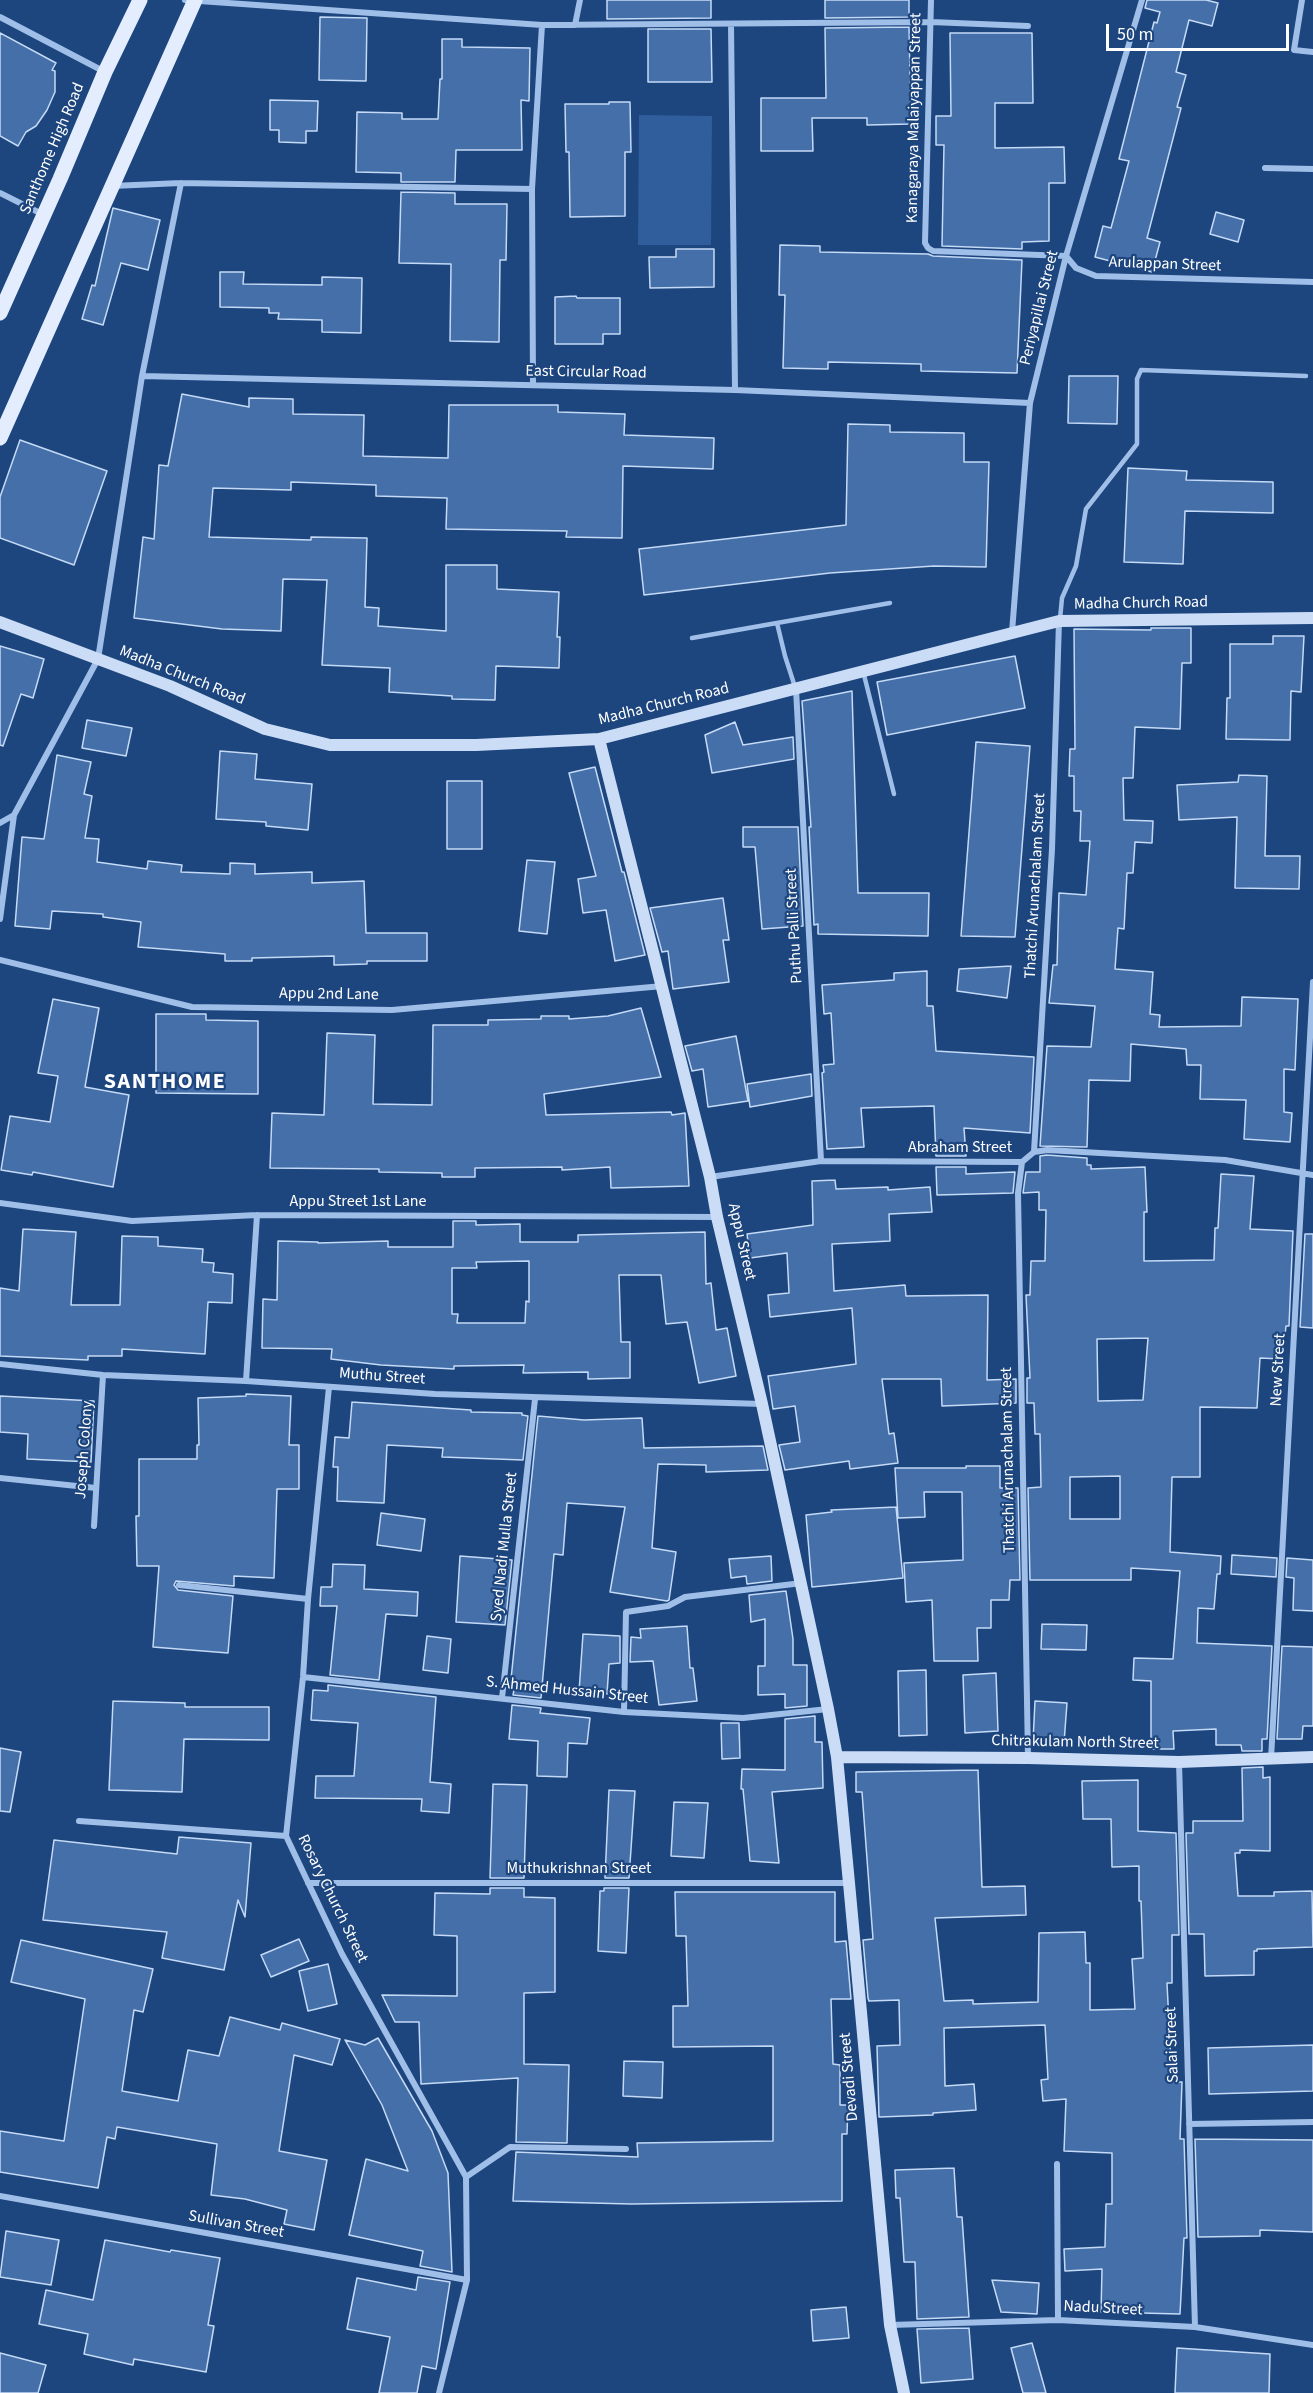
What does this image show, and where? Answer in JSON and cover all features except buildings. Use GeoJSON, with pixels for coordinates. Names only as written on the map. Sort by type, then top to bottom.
{"type":"FeatureCollection","features":[{"type":"Feature","properties":{"kind":"main road","name":"Santhome High Road"},"geometry":{"type":"LineString","coordinates":[[0,313],[105,72],[140,0]]}},
{"type":"Feature","properties":{"kind":"main road"},"geometry":{"type":"LineString","coordinates":[[0,438],[192,0]]}},
{"type":"Feature","properties":{"kind":"street"},"geometry":{"type":"LineString","coordinates":[[192,0],[542,25],[931,22],[1028,26]]}},
{"type":"Feature","properties":{"kind":"street"},"geometry":{"type":"LineString","coordinates":[[575,24],[580,0]]}},
{"type":"Feature","properties":{"kind":"street","name":"Kanagaraya Malaiyappan Street"},"geometry":{"type":"LineString","coordinates":[[931,0],[926,237],[928,248],[1066,256]]}},
{"type":"Feature","properties":{"kind":"street","name":"Periyapillai Street"},"geometry":{"type":"LineString","coordinates":[[1012,632],[1030,403],[1066,256],[1142,0]]}},
{"type":"Feature","properties":{"kind":"street"},"geometry":{"type":"LineString","coordinates":[[1302,0],[1294,50],[1313,52]]}},
{"type":"Feature","properties":{"kind":"street"},"geometry":{"type":"LineString","coordinates":[[0,16],[105,72]]}},
{"type":"Feature","properties":{"kind":"street"},"geometry":{"type":"LineString","coordinates":[[731,24],[735,390]]}},
{"type":"Feature","properties":{"kind":"street"},"geometry":{"type":"LineString","coordinates":[[533,385],[532,189],[542,25]]}},
{"type":"Feature","properties":{"kind":"street"},"geometry":{"type":"LineString","coordinates":[[1265,168],[1313,169]]}},
{"type":"Feature","properties":{"kind":"street"},"geometry":{"type":"LineString","coordinates":[[112,186],[181,183],[532,189]]}},
{"type":"Feature","properties":{"kind":"street"},"geometry":{"type":"LineString","coordinates":[[0,919],[14,815],[98,659],[142,375],[181,183]]}},
{"type":"Feature","properties":{"kind":"street"},"geometry":{"type":"LineString","coordinates":[[0,193],[44,215]]}},
{"type":"Feature","properties":{"kind":"street","name":"Arulappan Street"},"geometry":{"type":"LineString","coordinates":[[1066,256],[1076,268],[1096,276],[1313,282]]}},
{"type":"Feature","properties":{"kind":"street","name":"East Circular Road"},"geometry":{"type":"LineString","coordinates":[[142,375],[735,390],[1030,403]]}},
{"type":"Feature","properties":{"kind":"street","name":"Madha Church Road"},"geometry":{"type":"LineString","coordinates":[[0,622],[170,686],[265,729],[330,745],[476,745],[599,739],[1059,621],[1313,618]]}},
{"type":"Feature","properties":{"kind":"street","name":"Thatchi Arunachalam Street"},"geometry":{"type":"LineString","coordinates":[[1034,1152],[1052,849],[1059,621]]}},
{"type":"Feature","properties":{"kind":"street","name":"Puthu Palli Street"},"geometry":{"type":"LineString","coordinates":[[796,689],[821,1161]]}},
{"type":"Feature","properties":{"kind":"street","name":"Appu Street"},"geometry":{"type":"LineString","coordinates":[[599,739],[710,1177],[717,1217],[802,1583],[837,1757]]}},
{"type":"Feature","properties":{"kind":"street"},"geometry":{"type":"LineString","coordinates":[[0,823],[14,815]]}},
{"type":"Feature","properties":{"kind":"street","name":"Appu 2nd Lane"},"geometry":{"type":"LineString","coordinates":[[0,960],[192,1007],[392,1010],[663,986]]}},
{"type":"Feature","properties":{"kind":"street","name":"New Street"},"geometry":{"type":"LineString","coordinates":[[1271,1759],[1313,982]]}},
{"type":"Feature","properties":{"kind":"street","name":"Abraham Street"},"geometry":{"type":"LineString","coordinates":[[710,1177],[821,1161],[1022,1162],[1034,1152],[1047,1150],[1203,1158],[1313,1174]]}},
{"type":"Feature","properties":{"kind":"street","name":"Thatchi Arunachalam Street"},"geometry":{"type":"LineString","coordinates":[[1022,1162],[1018,1193],[1028,1758]]}},
{"type":"Feature","properties":{"kind":"street","name":"Appu Street 1st Lane"},"geometry":{"type":"LineString","coordinates":[[0,1203],[132,1221],[257,1215],[717,1217]]}},
{"type":"Feature","properties":{"kind":"street"},"geometry":{"type":"LineString","coordinates":[[246,1381],[257,1215]]}},
{"type":"Feature","properties":{"kind":"street","name":"Muthu Street"},"geometry":{"type":"LineString","coordinates":[[0,1364],[104,1375],[246,1381],[535,1399],[762,1404]]}},
{"type":"Feature","properties":{"kind":"street","name":"Joseph Colony"},"geometry":{"type":"LineString","coordinates":[[94,1526],[104,1375]]}},
{"type":"Feature","properties":{"kind":"street","name":"Rosary Church Street"},"geometry":{"type":"LineString","coordinates":[[329,1387],[286,1836],[342,1954],[466,2177],[467,2280],[439,2393]]}},
{"type":"Feature","properties":{"kind":"street","name":"Syed Nadi Mulla Street"},"geometry":{"type":"LineString","coordinates":[[502,1698],[535,1399]]}},
{"type":"Feature","properties":{"kind":"street"},"geometry":{"type":"LineString","coordinates":[[0,1478],[96,1488]]}},
{"type":"Feature","properties":{"kind":"street"},"geometry":{"type":"LineString","coordinates":[[624,1712],[626,1612],[668,1606],[686,1598],[802,1583]]}},
{"type":"Feature","properties":{"kind":"street"},"geometry":{"type":"LineString","coordinates":[[179,1585],[308,1599]]}},
{"type":"Feature","properties":{"kind":"street","name":"S. Ahmed Hussain Street"},"geometry":{"type":"LineString","coordinates":[[303,1677],[624,1712],[743,1718],[828,1709]]}},
{"type":"Feature","properties":{"kind":"street","name":"Chitrakulam North Street"},"geometry":{"type":"LineString","coordinates":[[837,1757],[1179,1762],[1313,1757]]}},
{"type":"Feature","properties":{"kind":"street","name":"Devadi Street"},"geometry":{"type":"LineString","coordinates":[[837,1757],[890,2325],[904,2393]]}},
{"type":"Feature","properties":{"kind":"street","name":"Salai Street"},"geometry":{"type":"LineString","coordinates":[[1179,1762],[1195,2327]]}},
{"type":"Feature","properties":{"kind":"street"},"geometry":{"type":"LineString","coordinates":[[79,1821],[286,1836]]}},
{"type":"Feature","properties":{"kind":"street","name":"Muthukrishnan Street"},"geometry":{"type":"LineString","coordinates":[[308,1882],[849,1882]]}},
{"type":"Feature","properties":{"kind":"street"},"geometry":{"type":"LineString","coordinates":[[1189,2124],[1313,2122]]}},
{"type":"Feature","properties":{"kind":"street"},"geometry":{"type":"LineString","coordinates":[[466,2177],[510,2147],[626,2149]]}},
{"type":"Feature","properties":{"kind":"street"},"geometry":{"type":"LineString","coordinates":[[1057,2164],[1058,2320]]}},
{"type":"Feature","properties":{"kind":"street","name":"Sullivan Street"},"geometry":{"type":"LineString","coordinates":[[0,2196],[467,2280]]}},
{"type":"Feature","properties":{"kind":"street","name":"Nadu Street"},"geometry":{"type":"LineString","coordinates":[[890,2325],[1058,2320],[1195,2327],[1313,2345]]}},
{"type":"Feature","properties":{"kind":"lane"},"geometry":{"type":"LineString","coordinates":[[1059,621],[1062,598],[1076,566],[1086,508],[1137,444],[1137,379],[1141,370],[1306,375]]}},
{"type":"Feature","properties":{"kind":"lane"},"geometry":{"type":"LineString","coordinates":[[692,638],[890,603]]}},
{"type":"Feature","properties":{"kind":"lane"},"geometry":{"type":"LineString","coordinates":[[777,622],[796,689]]}},
{"type":"Feature","properties":{"kind":"lane"},"geometry":{"type":"LineString","coordinates":[[864,672],[894,794]]}},
{"type":"Feature","properties":{"kind":"shaded area"},"geometry":{"type":"Polygon","coordinates":[[[639,115],[712,116],[711,245],[638,245],[639,115]]]}},
{"type":"Feature","properties":{"kind":"district","name":"SANTHOME"},"geometry":{"type":"Point","coordinates":[165,1083]}}]}
